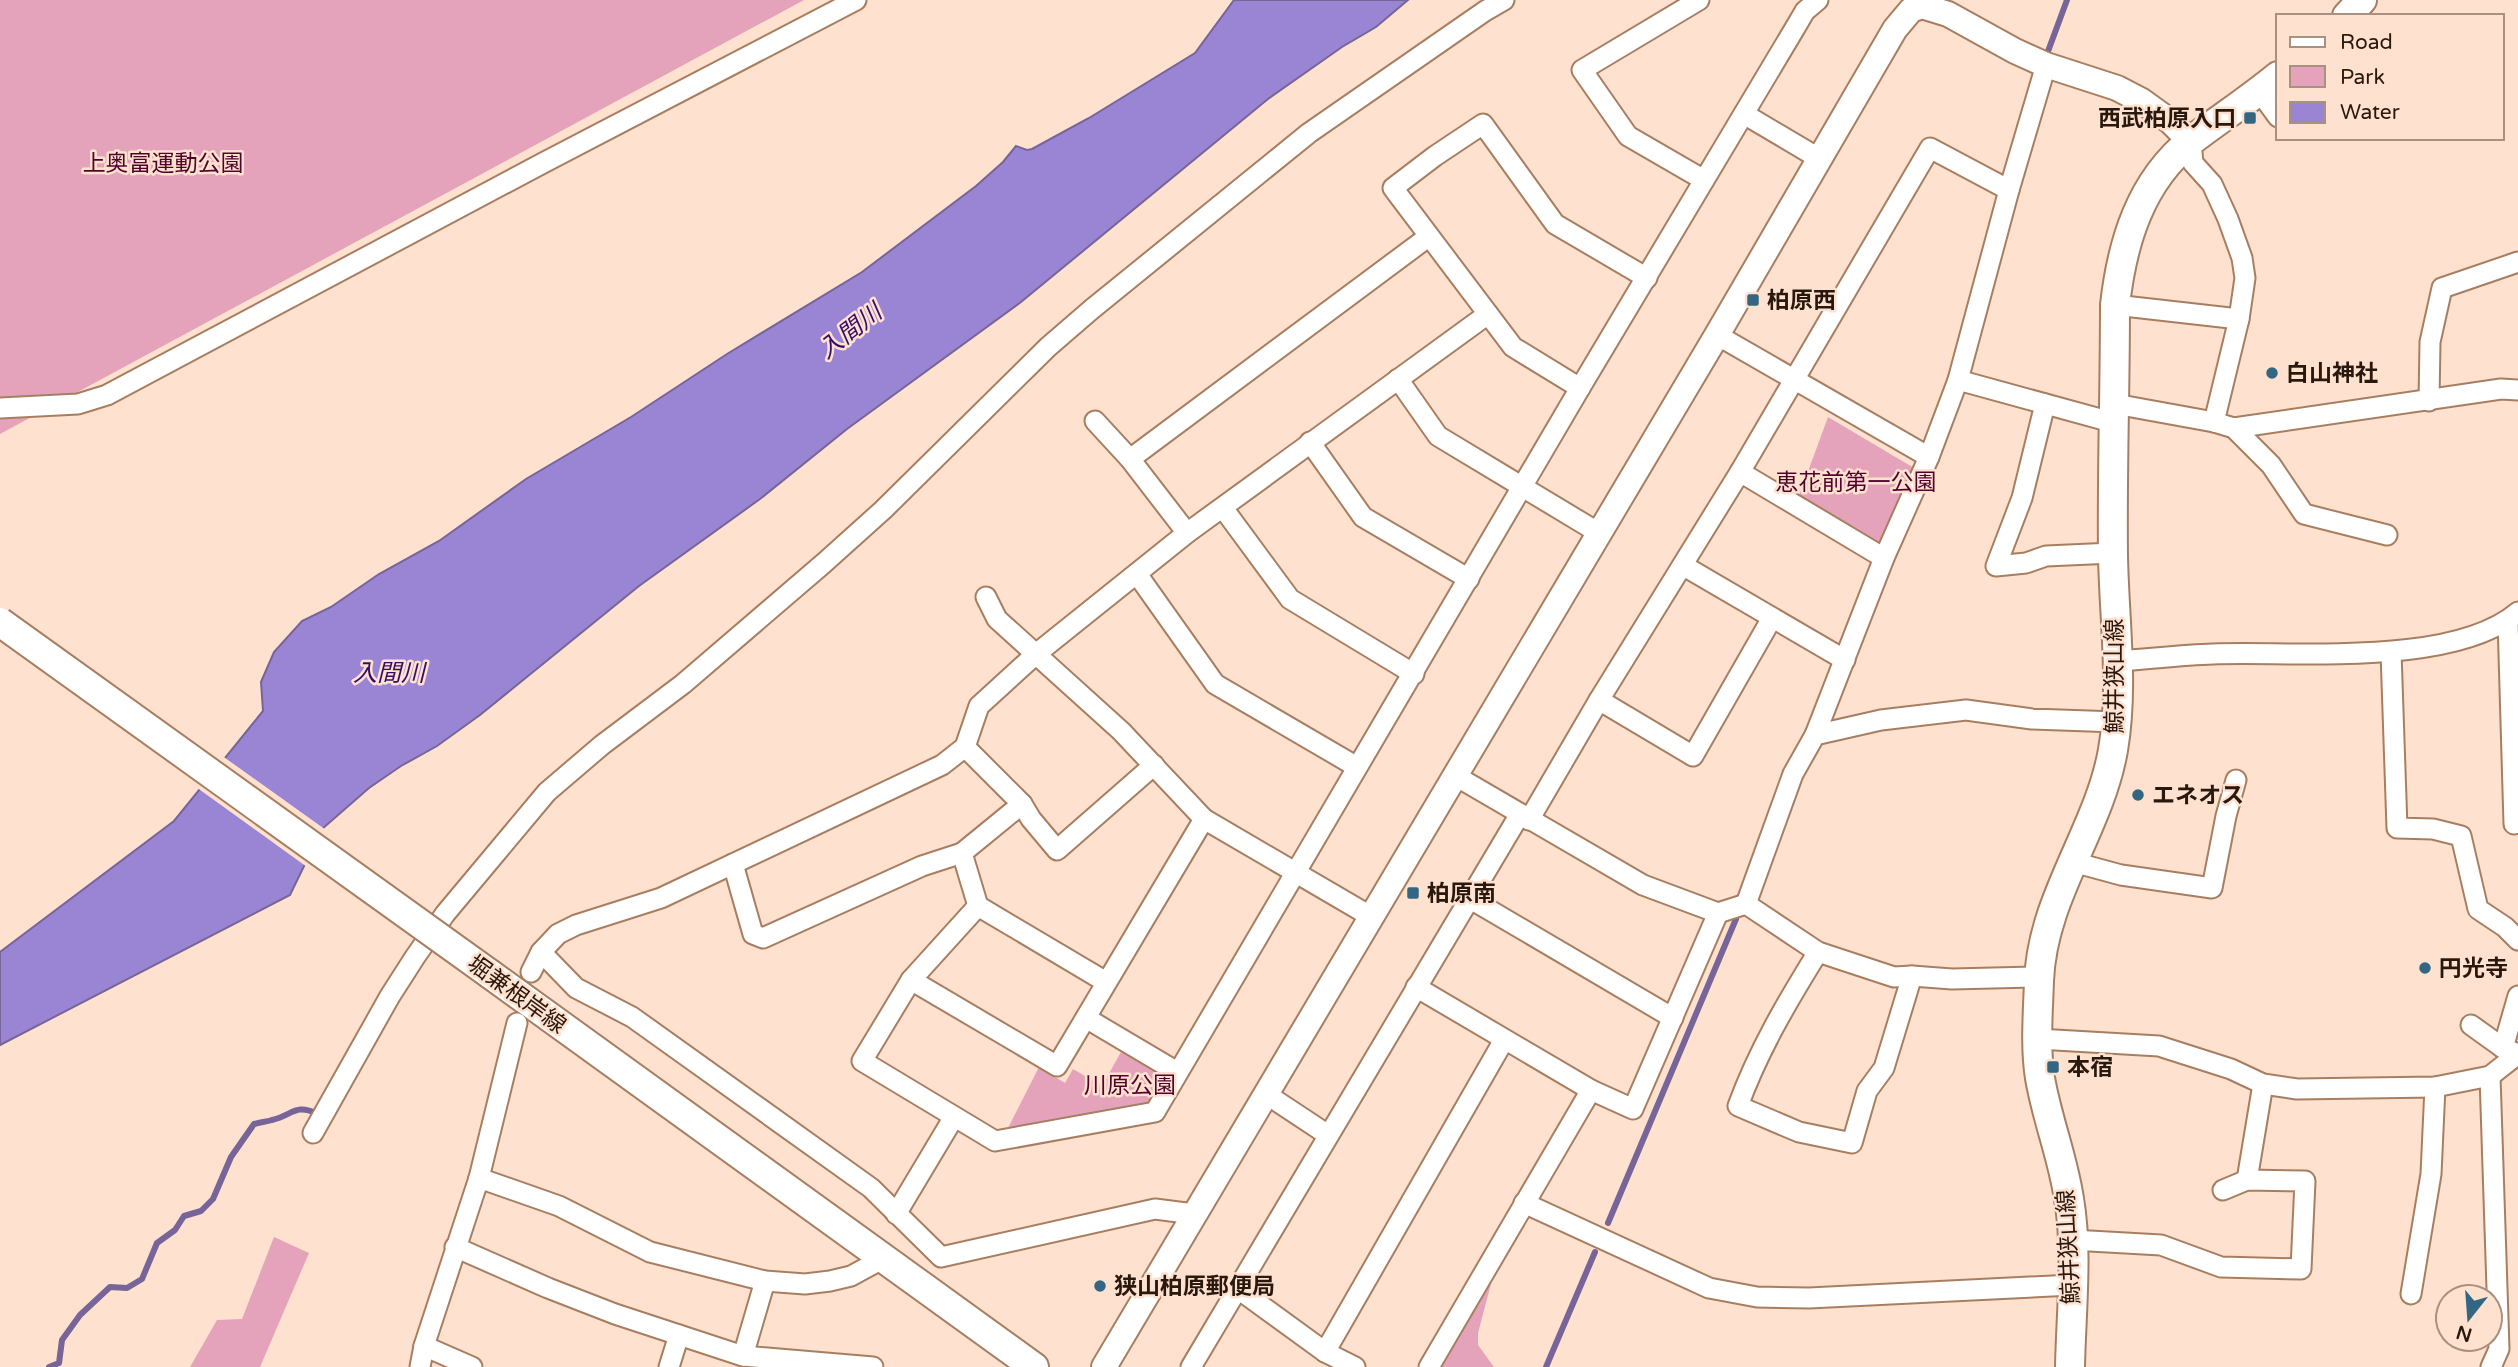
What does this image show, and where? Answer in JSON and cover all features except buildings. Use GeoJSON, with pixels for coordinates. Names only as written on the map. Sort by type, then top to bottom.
{"type":"FeatureCollection","features":[{"type":"Feature","properties":{"kind":"main road"},"geometry":{"type":"LineString","coordinates":[[2349,14],[2362,0]]}},
{"type":"Feature","properties":{"kind":"main road","name":"鯨井狭山線"},"geometry":{"type":"LineString","coordinates":[[2070,1367],[2070,1201],[2040,1076],[2039,977],[2053,908],[2094,817],[2104,787],[2117,722],[2113,553],[2115,305],[2119,268],[2131,224],[2145,195],[2158,177],[2191,142],[2269,84]]}},
{"type":"Feature","properties":{"kind":"main road","name":"堀兼根岸線"},"geometry":{"type":"LineString","coordinates":[[0,622],[1034,1367]]}},
{"type":"Feature","properties":{"kind":"street"},"geometry":{"type":"LineString","coordinates":[[0,408],[78,404],[107,395],[856,0]]}},
{"type":"Feature","properties":{"kind":"street"},"geometry":{"type":"LineString","coordinates":[[313,1133],[390,996],[430,935],[547,792],[602,745],[683,684],[824,563],[901,493],[1048,347],[1092,309],[1309,133],[1485,10],[1504,0]]}},
{"type":"Feature","properties":{"kind":"street"},"geometry":{"type":"LineString","coordinates":[[1699,0],[1582,70],[1628,136],[1704,180]]}},
{"type":"Feature","properties":{"kind":"street"},"geometry":{"type":"LineString","coordinates":[[978,906],[911,980],[862,1061],[995,1142],[1155,1112],[1704,180],[1805,11],[1818,0]]}},
{"type":"Feature","properties":{"kind":"street"},"geometry":{"type":"LineString","coordinates":[[1104,1367],[1717,335],[1895,29],[1911,10],[1921,3],[1948,14],[2046,65],[2117,88],[2142,101],[2171,122],[2191,142],[2193,163],[2212,184],[2228,219],[2242,258],[2245,278],[2239,319],[2214,422]]}},
{"type":"Feature","properties":{"kind":"street"},"geometry":{"type":"LineString","coordinates":[[1746,904],[1793,774],[1815,735],[1884,558],[1929,457],[1958,380],[2046,65]]}},
{"type":"Feature","properties":{"kind":"street"},"geometry":{"type":"LineString","coordinates":[[2269,84],[2276,110]]}},
{"type":"Feature","properties":{"kind":"street"},"geometry":{"type":"LineString","coordinates":[[1744,114],[1820,159]]}},
{"type":"Feature","properties":{"kind":"street"},"geometry":{"type":"LineString","coordinates":[[1580,388],[1513,347],[1393,188],[1482,124],[1555,224],[1647,278]]}},
{"type":"Feature","properties":{"kind":"street"},"geometry":{"type":"LineString","coordinates":[[1191,1367],[1469,898],[1525,817],[1684,566],[1930,148],[2009,190]]}},
{"type":"Feature","properties":{"kind":"street"},"geometry":{"type":"LineString","coordinates":[[1130,459],[1428,237]]}},
{"type":"Feature","properties":{"kind":"street"},"geometry":{"type":"LineString","coordinates":[[2429,401],[2430,342],[2442,288],[2518,262]]}},
{"type":"Feature","properties":{"kind":"street"},"geometry":{"type":"LineString","coordinates":[[2115,305],[2239,319]]}},
{"type":"Feature","properties":{"kind":"street"},"geometry":{"type":"LineString","coordinates":[[531,972],[541,952],[558,934],[576,925],[661,898],[942,765],[965,747],[979,706],[1036,654],[1187,533],[1488,314]]}},
{"type":"Feature","properties":{"kind":"street"},"geometry":{"type":"LineString","coordinates":[[1717,335],[1929,457]]}},
{"type":"Feature","properties":{"kind":"street"},"geometry":{"type":"LineString","coordinates":[[1398,379],[1438,436],[1599,533]]}},
{"type":"Feature","properties":{"kind":"street"},"geometry":{"type":"LineString","coordinates":[[1958,380],[2045,404],[2115,414],[2214,422],[2234,428],[2429,401],[2501,388],[2518,390]]}},
{"type":"Feature","properties":{"kind":"street"},"geometry":{"type":"LineString","coordinates":[[2045,404],[2022,498],[1996,566],[2026,563],[2046,556],[2113,553]]}},
{"type":"Feature","properties":{"kind":"street"},"geometry":{"type":"LineString","coordinates":[[1095,421],[1130,459],[1187,533]]}},
{"type":"Feature","properties":{"kind":"street"},"geometry":{"type":"LineString","coordinates":[[2234,428],[2271,465],[2304,514],[2387,535]]}},
{"type":"Feature","properties":{"kind":"street"},"geometry":{"type":"LineString","coordinates":[[1310,442],[1363,517],[1469,579]]}},
{"type":"Feature","properties":{"kind":"street"},"geometry":{"type":"LineString","coordinates":[[1740,472],[1884,558]]}},
{"type":"Feature","properties":{"kind":"street"},"geometry":{"type":"LineString","coordinates":[[1223,508],[1290,600],[1414,674]]}},
{"type":"Feature","properties":{"kind":"street"},"geometry":{"type":"LineString","coordinates":[[1684,566],[1845,660]]}},
{"type":"Feature","properties":{"kind":"street"},"geometry":{"type":"LineString","coordinates":[[1137,574],[1215,684],[1357,767]]}},
{"type":"Feature","properties":{"kind":"street"},"geometry":{"type":"LineString","coordinates":[[986,597],[997,619],[1154,765],[1204,819],[1370,916]]}},
{"type":"Feature","properties":{"kind":"street"},"geometry":{"type":"LineString","coordinates":[[2117,661],[2213,654],[2391,652],[2440,645],[2482,632],[2513,616],[2514,824]]}},
{"type":"Feature","properties":{"kind":"street"},"geometry":{"type":"LineString","coordinates":[[1599,700],[1693,756],[1772,618]]}},
{"type":"Feature","properties":{"kind":"street"},"geometry":{"type":"LineString","coordinates":[[2391,652],[2397,828],[2433,829],[2462,836],[2478,909],[2505,927],[2518,940]]}},
{"type":"Feature","properties":{"kind":"street"},"geometry":{"type":"LineString","coordinates":[[1815,735],[1881,720],[1966,710],[2032,719],[2117,722]]}},
{"type":"Feature","properties":{"kind":"street"},"geometry":{"type":"LineString","coordinates":[[965,747],[1022,804],[1057,850],[1154,765]]}},
{"type":"Feature","properties":{"kind":"street"},"geometry":{"type":"LineString","coordinates":[[1454,775],[1643,885],[1718,913],[1746,904]]}},
{"type":"Feature","properties":{"kind":"street"},"geometry":{"type":"LineString","coordinates":[[2073,862],[2122,875],[2212,888],[2236,780]]}},
{"type":"Feature","properties":{"kind":"street"},"geometry":{"type":"LineString","coordinates":[[733,864],[752,934],[763,938],[922,866],[962,853],[1022,804]]}},
{"type":"Feature","properties":{"kind":"street"},"geometry":{"type":"LineString","coordinates":[[911,980],[1056,1066],[1204,819]]}},
{"type":"Feature","properties":{"kind":"street"},"geometry":{"type":"LineString","coordinates":[[962,853],[978,906],[1106,982]]}},
{"type":"Feature","properties":{"kind":"street"},"geometry":{"type":"LineString","coordinates":[[1469,898],[1673,1018]]}},
{"type":"Feature","properties":{"kind":"street"},"geometry":{"type":"LineString","coordinates":[[1746,904],[1818,952],[1894,977],[2039,977]]}},
{"type":"Feature","properties":{"kind":"street"},"geometry":{"type":"LineString","coordinates":[[1416,987],[1591,1090],[1633,1110],[1718,913]]}},
{"type":"Feature","properties":{"kind":"street"},"geometry":{"type":"LineString","coordinates":[[541,952],[576,988],[632,1017],[871,1188],[941,1257],[1156,1209],[1194,1214]]}},
{"type":"Feature","properties":{"kind":"street"},"geometry":{"type":"LineString","coordinates":[[1818,952],[1778,1015],[1753,1065],[1738,1106],[1799,1132],[1852,1143],[1867,1091],[1884,1068],[1912,976]]}},
{"type":"Feature","properties":{"kind":"street"},"geometry":{"type":"LineString","coordinates":[[2038,1039],[2159,1045],[2231,1069],[2263,1084],[2297,1089],[2435,1087],[2490,1076],[2513,1052],[2518,996]]}},
{"type":"Feature","properties":{"kind":"street"},"geometry":{"type":"LineString","coordinates":[[1086,1018],[1177,1072]]}},
{"type":"Feature","properties":{"kind":"street"},"geometry":{"type":"LineString","coordinates":[[420,1367],[424,1346],[478,1178],[517,1023]]}},
{"type":"Feature","properties":{"kind":"street"},"geometry":{"type":"LineString","coordinates":[[2471,1025],[2513,1052]]}},
{"type":"Feature","properties":{"kind":"street"},"geometry":{"type":"LineString","coordinates":[[1325,1352],[1504,1040]]}},
{"type":"Feature","properties":{"kind":"street"},"geometry":{"type":"LineString","coordinates":[[2490,1076],[2499,1349],[2491,1367]]}},
{"type":"Feature","properties":{"kind":"street"},"geometry":{"type":"LineString","coordinates":[[2247,1180],[2263,1084]]}},
{"type":"Feature","properties":{"kind":"street"},"geometry":{"type":"LineString","coordinates":[[2411,1294],[2431,1174],[2435,1087]]}},
{"type":"Feature","properties":{"kind":"street"},"geometry":{"type":"LineString","coordinates":[[1429,1367],[1591,1090]]}},
{"type":"Feature","properties":{"kind":"street"},"geometry":{"type":"LineString","coordinates":[[1266,1094],[1328,1135]]}},
{"type":"Feature","properties":{"kind":"street"},"geometry":{"type":"LineString","coordinates":[[896,1213],[954,1117]]}},
{"type":"Feature","properties":{"kind":"street"},"geometry":{"type":"LineString","coordinates":[[478,1178],[559,1206],[650,1252],[765,1282],[804,1284],[830,1281],[851,1276],[884,1258]]}},
{"type":"Feature","properties":{"kind":"street"},"geometry":{"type":"LineString","coordinates":[[2072,1240],[2161,1245],[2221,1267],[2301,1269],[2305,1181],[2247,1180],[2223,1190]]}},
{"type":"Feature","properties":{"kind":"street"},"geometry":{"type":"LineString","coordinates":[[1524,1203],[1709,1288],[1757,1297],[1809,1298],[2072,1285]]}},
{"type":"Feature","properties":{"kind":"street"},"geometry":{"type":"LineString","coordinates":[[455,1247],[548,1288],[743,1356],[873,1367]]}},
{"type":"Feature","properties":{"kind":"street"},"geometry":{"type":"LineString","coordinates":[[743,1356],[765,1282]]}},
{"type":"Feature","properties":{"kind":"street"},"geometry":{"type":"LineString","coordinates":[[1237,1288],[1325,1352],[1355,1367]]}},
{"type":"Feature","properties":{"kind":"street"},"geometry":{"type":"LineString","coordinates":[[669,1367],[679,1335]]}},
{"type":"Feature","properties":{"kind":"street"},"geometry":{"type":"LineString","coordinates":[[424,1346],[472,1367]]}},
{"type":"Feature","properties":{"kind":"green space","name":"上奥富運動公園"},"geometry":{"type":"Polygon","coordinates":[[[0,0],[804,0],[0,434],[0,0]]]}},
{"type":"Feature","properties":{"kind":"green space","name":"恵花前第一公園"},"geometry":{"type":"Polygon","coordinates":[[[1828,417],[1914,468],[1883,546],[1799,496],[1828,417]]]}},
{"type":"Feature","properties":{"kind":"green space","name":"川原公園"},"geometry":{"type":"Polygon","coordinates":[[[1121,1052],[1162,1076],[1147,1105],[1006,1132],[1039,1067],[1065,1083],[1073,1069],[1102,1086],[1121,1052]]]}},
{"type":"Feature","properties":{"kind":"green space"},"geometry":{"type":"Polygon","coordinates":[[[274,1237],[309,1253],[260,1367],[190,1367],[217,1320],[242,1319],[274,1237]]]}},
{"type":"Feature","properties":{"kind":"green space"},"geometry":{"type":"Polygon","coordinates":[[[1493,1276],[1478,1333],[1478,1345],[1494,1367],[1436,1367],[1493,1276]]]}},
{"type":"Feature","properties":{"kind":"water","name":"入間川"},"geometry":{"type":"Polygon","coordinates":[[[1234,0],[1408,0],[1376,27],[1342,47],[1268,99],[1021,302],[847,429],[760,499],[639,586],[480,715],[437,746],[369,788],[322,829],[290,895],[0,1045],[0,952],[174,821],[263,711],[261,682],[274,652],[302,621],[331,607],[379,574],[439,541],[526,479],[631,417],[727,354],[862,272],[976,186],[1003,162],[1016,146],[1032,149],[1089,118],[1195,53],[1234,0]]]}},
{"type":"Feature","properties":{"kind":"pier"},"geometry":{"type":"Polygon","coordinates":[[[221,755],[326,830],[307,867],[196,787],[221,755]]]}},
{"type":"Feature","properties":{"kind":"waterway"},"geometry":{"type":"LineString","coordinates":[[2047,54],[2067,0]]}},
{"type":"Feature","properties":{"kind":"waterway"},"geometry":{"type":"LineString","coordinates":[[1608,1223],[1736,919]]}},
{"type":"Feature","properties":{"kind":"waterway"},"geometry":{"type":"LineString","coordinates":[[49,1367],[59,1363],[62,1340],[80,1315],[110,1287],[127,1288],[142,1279],[157,1243],[175,1230],[184,1216],[201,1211],[213,1199],[231,1157],[254,1124],[299,1110],[318,1114]]}},
{"type":"Feature","properties":{"kind":"waterway"},"geometry":{"type":"LineString","coordinates":[[1546,1367],[1595,1252]]}},
{"type":"Feature","properties":{"kind":"place","name":"西武柏原入口"},"geometry":{"type":"Point","coordinates":[2250,118]}},
{"type":"Feature","properties":{"kind":"place","name":"柏原西"},"geometry":{"type":"Point","coordinates":[1753,300]}},
{"type":"Feature","properties":{"kind":"place","name":"白山神社"},"geometry":{"type":"Point","coordinates":[2272,373]}},
{"type":"Feature","properties":{"kind":"place","name":"エネオス"},"geometry":{"type":"Point","coordinates":[2138,795]}},
{"type":"Feature","properties":{"kind":"place","name":"柏原南"},"geometry":{"type":"Point","coordinates":[1413,893]}},
{"type":"Feature","properties":{"kind":"place","name":"円光寺"},"geometry":{"type":"Point","coordinates":[2425,968]}},
{"type":"Feature","properties":{"kind":"place","name":"本宿"},"geometry":{"type":"Point","coordinates":[2053,1067]}},
{"type":"Feature","properties":{"kind":"place","name":"狭山柏原郵便局"},"geometry":{"type":"Point","coordinates":[1100,1286]}}]}
